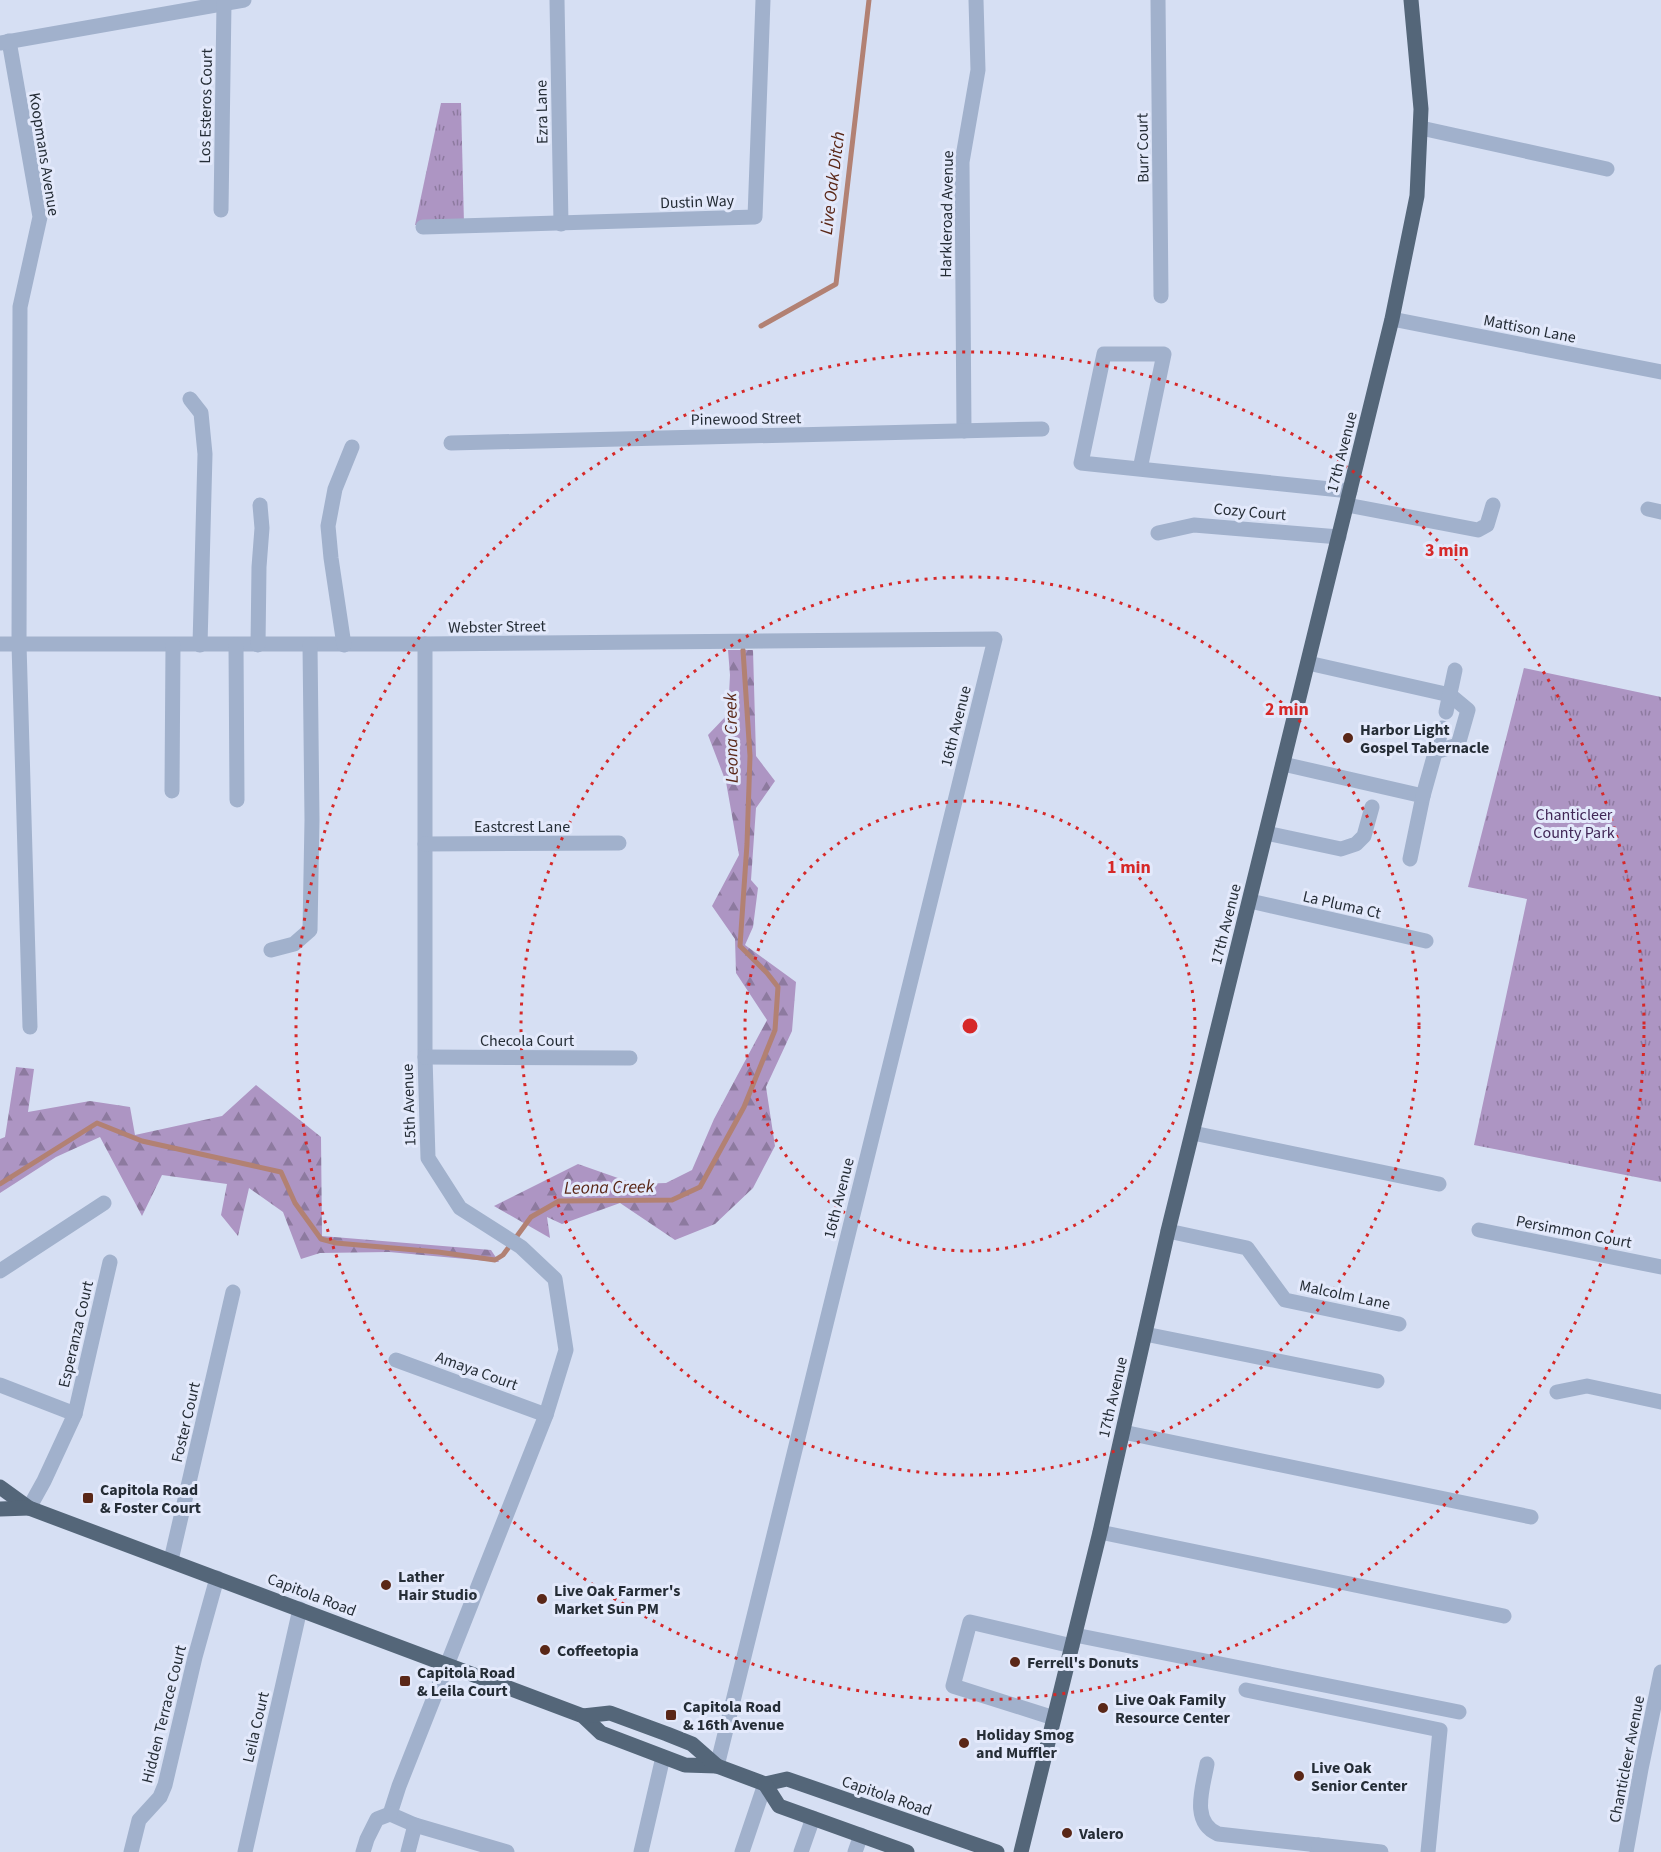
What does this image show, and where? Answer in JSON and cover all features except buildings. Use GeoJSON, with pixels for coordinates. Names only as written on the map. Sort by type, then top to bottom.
{"type":"FeatureCollection","features":[{"type":"Feature","properties":{"kind":"main road","name":"17th Avenue"},"geometry":{"type":"LineString","coordinates":[[1021,1852],[1100,1532],[1168,1231],[1392,319],[1417,196],[1421,109],[1412,0]]}},
{"type":"Feature","properties":{"kind":"main road","name":"Capitola Road"},"geometry":{"type":"LineString","coordinates":[[0,1487],[29,1508],[583,1716],[601,1733],[663,1757],[685,1765],[717,1766],[765,1784],[787,1779],[997,1852]]}},
{"type":"Feature","properties":{"kind":"main road","name":"Capitola Road"},"geometry":{"type":"LineString","coordinates":[[0,1509],[29,1508]]}},
{"type":"Feature","properties":{"kind":"main road","name":"Capitola Road"},"geometry":{"type":"LineString","coordinates":[[583,1716],[610,1713],[692,1744],[717,1766]]}},
{"type":"Feature","properties":{"kind":"main road"},"geometry":{"type":"LineString","coordinates":[[765,1784],[779,1806],[907,1852]]}},
{"type":"Feature","properties":{"kind":"street"},"geometry":{"type":"LineString","coordinates":[[4,42],[244,0]]}},
{"type":"Feature","properties":{"kind":"street","name":"Ezra Lane"},"geometry":{"type":"LineString","coordinates":[[557,0],[561,224]]}},
{"type":"Feature","properties":{"kind":"street","name":"Dustin Way"},"geometry":{"type":"LineString","coordinates":[[423,226],[755,217],[763,0]]}},
{"type":"Feature","properties":{"kind":"street","name":"Harkleroad Avenue"},"geometry":{"type":"LineString","coordinates":[[964,431],[962,162],[978,70],[976,0]]}},
{"type":"Feature","properties":{"kind":"street","name":"Burr Court"},"geometry":{"type":"LineString","coordinates":[[1158,0],[1161,296]]}},
{"type":"Feature","properties":{"kind":"street","name":"Los Esteros Court"},"geometry":{"type":"LineString","coordinates":[[221,210],[224,3]]}},
{"type":"Feature","properties":{"kind":"street","name":"Koopmans Avenue"},"geometry":{"type":"LineString","coordinates":[[4,42],[40,217],[20,307],[19,644],[30,1027]]}},
{"type":"Feature","properties":{"kind":"street"},"geometry":{"type":"LineString","coordinates":[[1421,128],[1607,169]]}},
{"type":"Feature","properties":{"kind":"street","name":"Mattison Lane"},"geometry":{"type":"LineString","coordinates":[[1392,319],[1661,372]]}},
{"type":"Feature","properties":{"kind":"street"},"geometry":{"type":"LineString","coordinates":[[1140,469],[1164,354],[1104,354],[1081,463],[1349,498],[1478,530],[1487,525],[1493,505]]}},
{"type":"Feature","properties":{"kind":"street"},"geometry":{"type":"LineString","coordinates":[[190,399],[201,413],[205,454],[200,645]]}},
{"type":"Feature","properties":{"kind":"street","name":"Pinewood Street"},"geometry":{"type":"LineString","coordinates":[[451,442],[1042,429]]}},
{"type":"Feature","properties":{"kind":"street"},"geometry":{"type":"LineString","coordinates":[[344,645],[328,526],[335,489],[352,447]]}},
{"type":"Feature","properties":{"kind":"street"},"geometry":{"type":"LineString","coordinates":[[258,645],[262,528],[260,505]]}},
{"type":"Feature","properties":{"kind":"street","name":"Cozy Court"},"geometry":{"type":"LineString","coordinates":[[1158,534],[1194,525],[1339,537]]}},
{"type":"Feature","properties":{"kind":"street","name":"Webster Street"},"geometry":{"type":"LineString","coordinates":[[0,644],[344,645],[995,639]]}},
{"type":"Feature","properties":{"kind":"street","name":"16th Avenue"},"geometry":{"type":"LineString","coordinates":[[717,1766],[995,639]]}},
{"type":"Feature","properties":{"kind":"street","name":"15th Avenue"},"geometry":{"type":"LineString","coordinates":[[390,1814],[399,1785],[546,1415],[566,1350],[555,1280],[521,1247],[460,1208],[428,1158],[425,1057],[425,644]]}},
{"type":"Feature","properties":{"kind":"street"},"geometry":{"type":"LineString","coordinates":[[172,792],[173,645]]}},
{"type":"Feature","properties":{"kind":"street"},"geometry":{"type":"LineString","coordinates":[[236,645],[237,800]]}},
{"type":"Feature","properties":{"kind":"street"},"geometry":{"type":"LineString","coordinates":[[271,950],[294,944],[310,930],[312,820],[310,645]]}},
{"type":"Feature","properties":{"kind":"street"},"geometry":{"type":"LineString","coordinates":[[1308,663],[1450,695],[1468,710],[1458,745],[1435,752]]}},
{"type":"Feature","properties":{"kind":"street"},"geometry":{"type":"LineString","coordinates":[[1446,712],[1455,670]]}},
{"type":"Feature","properties":{"kind":"street"},"geometry":{"type":"LineString","coordinates":[[1410,859],[1423,796],[1442,728]]}},
{"type":"Feature","properties":{"kind":"street"},"geometry":{"type":"LineString","coordinates":[[1283,764],[1423,796]]}},
{"type":"Feature","properties":{"kind":"street"},"geometry":{"type":"LineString","coordinates":[[1266,833],[1341,849],[1356,844],[1364,836],[1372,807]]}},
{"type":"Feature","properties":{"kind":"street","name":"Eastcrest Lane"},"geometry":{"type":"LineString","coordinates":[[425,844],[619,843]]}},
{"type":"Feature","properties":{"kind":"street","name":"La Pluma Ct"},"geometry":{"type":"LineString","coordinates":[[1250,901],[1426,941]]}},
{"type":"Feature","properties":{"kind":"street","name":"Checola Court"},"geometry":{"type":"LineString","coordinates":[[425,1057],[630,1058]]}},
{"type":"Feature","properties":{"kind":"street"},"geometry":{"type":"LineString","coordinates":[[1193,1133],[1439,1184]]}},
{"type":"Feature","properties":{"kind":"street"},"geometry":{"type":"LineString","coordinates":[[0,1271],[104,1203]]}},
{"type":"Feature","properties":{"kind":"street","name":"Persimmon Court"},"geometry":{"type":"LineString","coordinates":[[1479,1230],[1661,1267]]}},
{"type":"Feature","properties":{"kind":"street","name":"Malcolm Lane"},"geometry":{"type":"LineString","coordinates":[[1168,1231],[1247,1248],[1285,1300],[1399,1324]]}},
{"type":"Feature","properties":{"kind":"street","name":"Esperanza Court"},"geometry":{"type":"LineString","coordinates":[[29,1508],[75,1414],[110,1262]]}},
{"type":"Feature","properties":{"kind":"street","name":"Foster Court"},"geometry":{"type":"LineString","coordinates":[[171,1560],[233,1292]]}},
{"type":"Feature","properties":{"kind":"street"},"geometry":{"type":"LineString","coordinates":[[1145,1334],[1377,1381]]}},
{"type":"Feature","properties":{"kind":"street","name":"Amaya Court"},"geometry":{"type":"LineString","coordinates":[[396,1360],[546,1415]]}},
{"type":"Feature","properties":{"kind":"street","name":"Esperanza Court"},"geometry":{"type":"LineString","coordinates":[[0,1385],[75,1414]]}},
{"type":"Feature","properties":{"kind":"street"},"geometry":{"type":"LineString","coordinates":[[1557,1392],[1587,1386],[1661,1402]]}},
{"type":"Feature","properties":{"kind":"street"},"geometry":{"type":"LineString","coordinates":[[1123,1432],[1531,1517]]}},
{"type":"Feature","properties":{"kind":"street"},"geometry":{"type":"LineString","coordinates":[[1100,1532],[1504,1616]]}},
{"type":"Feature","properties":{"kind":"street","name":"Hidden Terrace Court"},"geometry":{"type":"LineString","coordinates":[[131,1852],[139,1820],[160,1797],[165,1785],[195,1657],[217,1578]]}},
{"type":"Feature","properties":{"kind":"street","name":"Leila Court"},"geometry":{"type":"LineString","coordinates":[[245,1852],[300,1609]]}},
{"type":"Feature","properties":{"kind":"street"},"geometry":{"type":"LineString","coordinates":[[1054,1718],[953,1686],[970,1622],[1459,1712]]}},
{"type":"Feature","properties":{"kind":"street","name":"Chanticleer Avenue"},"geometry":{"type":"LineString","coordinates":[[1626,1852],[1661,1672]]}},
{"type":"Feature","properties":{"kind":"street"},"geometry":{"type":"LineString","coordinates":[[1246,1690],[1440,1730],[1428,1852]]}},
{"type":"Feature","properties":{"kind":"street"},"geometry":{"type":"LineString","coordinates":[[641,1852],[663,1757]]}},
{"type":"Feature","properties":{"kind":"street"},"geometry":{"type":"LineString","coordinates":[[1207,1764],[1201,1809],[1202,1820],[1210,1830],[1218,1834],[1317,1849],[1381,1852]]}},
{"type":"Feature","properties":{"kind":"street"},"geometry":{"type":"LineString","coordinates":[[742,1852],[765,1784]]}},
{"type":"Feature","properties":{"kind":"street"},"geometry":{"type":"LineString","coordinates":[[363,1852],[377,1820],[390,1814],[415,1825],[507,1852]]}},
{"type":"Feature","properties":{"kind":"street"},"geometry":{"type":"LineString","coordinates":[[801,1852],[813,1818]]}},
{"type":"Feature","properties":{"kind":"street"},"geometry":{"type":"LineString","coordinates":[[408,1852],[415,1825]]}},
{"type":"Feature","properties":{"kind":"street"},"geometry":{"type":"LineString","coordinates":[[855,1852],[861,1835]]}},
{"type":"Feature","properties":{"kind":"green space"},"geometry":{"type":"Polygon","coordinates":[[[441,103],[461,103],[464,224],[415,225],[441,103]]]}},
{"type":"Feature","properties":{"kind":"green space"},"geometry":{"type":"Polygon","coordinates":[[[728,650],[753,650],[756,756],[775,781],[756,808],[751,880],[758,888],[753,927],[745,945],[796,982],[792,1031],[766,1087],[775,1146],[753,1188],[715,1224],[675,1240],[620,1203],[562,1224],[547,1217],[550,1238],[494,1206],[578,1164],[635,1184],[666,1183],[692,1170],[714,1119],[767,1020],[736,973],[735,939],[712,906],[739,855],[726,782],[708,735],[728,714],[730,675],[728,650]]]}},
{"type":"Feature","properties":{"kind":"green space","name":"Chanticleer County Park"},"geometry":{"type":"Polygon","coordinates":[[[1524,668],[1661,697],[1661,1182],[1474,1145],[1527,899],[1468,887],[1524,668]]]}},
{"type":"Feature","properties":{"kind":"green space"},"geometry":{"type":"Polygon","coordinates":[[[16,1067],[34,1069],[28,1112],[90,1101],[130,1107],[135,1135],[222,1116],[256,1085],[321,1137],[322,1236],[491,1250],[499,1262],[389,1252],[320,1253],[301,1259],[283,1212],[249,1188],[238,1236],[221,1215],[227,1184],[162,1175],[142,1216],[100,1137],[56,1157],[0,1193],[0,1139],[5,1137],[16,1067]]]}},
{"type":"Feature","properties":{"kind":"waterway","name":"Live Oak Ditch"},"geometry":{"type":"LineString","coordinates":[[761,326],[836,284],[869,0]]}},
{"type":"Feature","properties":{"kind":"waterway","name":"Leona Creek"},"geometry":{"type":"LineString","coordinates":[[0,1184],[97,1123],[142,1141],[281,1172],[295,1203],[321,1239],[336,1243],[438,1252],[495,1260],[503,1255],[531,1217],[559,1201],[672,1200],[700,1187],[744,1107],[775,1030],[778,987],[740,946],[750,756],[743,650]]}},
{"type":"Feature","properties":{"kind":"place","name":"Harbor Light Gospel Tabernacle"},"geometry":{"type":"Point","coordinates":[1348,738]}},
{"type":"Feature","properties":{"kind":"place","name":"Capitola Road & Foster Court"},"geometry":{"type":"Point","coordinates":[88,1498]}},
{"type":"Feature","properties":{"kind":"place","name":"Lather Hair Studio"},"geometry":{"type":"Point","coordinates":[386,1585]}},
{"type":"Feature","properties":{"kind":"place","name":"Live Oak Farmer's Market Sun PM"},"geometry":{"type":"Point","coordinates":[542,1599]}},
{"type":"Feature","properties":{"kind":"place","name":"Coffeetopia"},"geometry":{"type":"Point","coordinates":[545,1650]}},
{"type":"Feature","properties":{"kind":"place","name":"Ferrell's Donuts"},"geometry":{"type":"Point","coordinates":[1015,1662]}},
{"type":"Feature","properties":{"kind":"place","name":"Capitola Road & Leila Court"},"geometry":{"type":"Point","coordinates":[405,1681]}},
{"type":"Feature","properties":{"kind":"place","name":"Live Oak Family Resource Center"},"geometry":{"type":"Point","coordinates":[1103,1708]}},
{"type":"Feature","properties":{"kind":"place","name":"Capitola Road & 16th Avenue"},"geometry":{"type":"Point","coordinates":[671,1715]}},
{"type":"Feature","properties":{"kind":"place","name":"Holiday Smog and Muffler"},"geometry":{"type":"Point","coordinates":[964,1743]}},
{"type":"Feature","properties":{"kind":"place","name":"Live Oak Senior Center"},"geometry":{"type":"Point","coordinates":[1299,1776]}},
{"type":"Feature","properties":{"kind":"place","name":"Valero"},"geometry":{"type":"Point","coordinates":[1067,1833]}}]}
